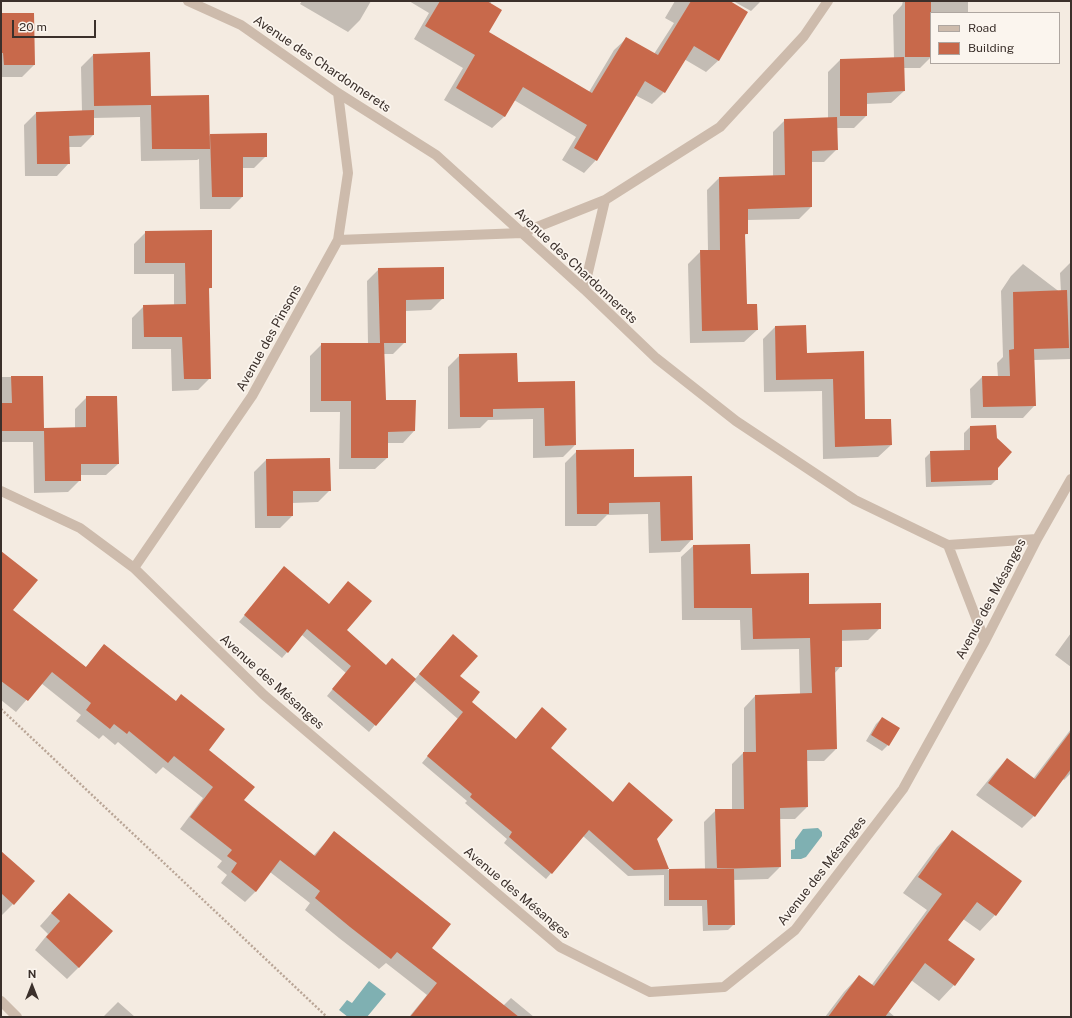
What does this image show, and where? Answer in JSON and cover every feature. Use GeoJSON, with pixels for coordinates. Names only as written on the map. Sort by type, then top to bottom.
{"type":"FeatureCollection","features":[{"type":"Feature","properties":{"kind":"street","name":"Avenue des Chardonnerets"},"geometry":{"type":"LineString","coordinates":[[188,1],[241,25],[338,93],[436,155],[584,289],[656,358],[736,421],[855,500],[948,545],[1038,539]]}},
{"type":"Feature","properties":{"kind":"street"},"geometry":{"type":"LineString","coordinates":[[338,240],[522,233],[605,200],[720,127],[804,36],[828,1]]}},
{"type":"Feature","properties":{"kind":"street","name":"Avenue des Pinsons"},"geometry":{"type":"LineString","coordinates":[[134,568],[252,396],[338,240],[348,173],[338,93]]}},
{"type":"Feature","properties":{"kind":"street"},"geometry":{"type":"LineString","coordinates":[[584,289],[605,200]]}},
{"type":"Feature","properties":{"kind":"street","name":"Avenue des Mésanges"},"geometry":{"type":"LineString","coordinates":[[1,491],[80,528],[134,568],[264,695],[560,947],[650,992],[724,987],[795,930],[903,789],[1071,479]]}},
{"type":"Feature","properties":{"kind":"street"},"geometry":{"type":"LineString","coordinates":[[948,545],[984,641]]}},
{"type":"Feature","properties":{"kind":"street"},"geometry":{"type":"LineString","coordinates":[[1,1001],[16,1017]]}},
{"type":"Feature","properties":{"kind":"path"},"geometry":{"type":"LineString","coordinates":[[1,709],[327,1017]]}},
{"type":"Feature","properties":{"kind":"water"},"geometry":{"type":"Polygon","coordinates":[[[818,828],[822,832],[822,836],[806,857],[801,859],[791,859],[791,850],[795,849],[795,840],[803,829],[818,828]]]}},
{"type":"Feature","properties":{"kind":"water"},"geometry":{"type":"Polygon","coordinates":[[[369,981],[386,994],[367,1017],[348,1017],[339,1010],[347,1000],[352,1003],[369,981]]]}},
{"type":"Feature","properties":{"kind":"building"},"geometry":{"type":"Polygon","coordinates":[[[440,1],[487,1],[502,10],[489,32],[592,93],[626,37],[658,55],[691,1],[730,1],[748,12],[719,61],[694,46],[665,93],[645,81],[597,161],[574,148],[587,125],[523,87],[505,117],[456,88],[475,55],[425,26],[440,1]]]}},
{"type":"Feature","properties":{"kind":"building"},"geometry":{"type":"Polygon","coordinates":[[[905,2],[931,2],[930,57],[905,57],[905,2]]]}},
{"type":"Feature","properties":{"kind":"building"},"geometry":{"type":"Polygon","coordinates":[[[1,13],[34,13],[35,65],[4,65],[3,53],[1,53],[1,13]]]}},
{"type":"Feature","properties":{"kind":"building"},"geometry":{"type":"Polygon","coordinates":[[[150,52],[151,96],[209,95],[210,149],[152,149],[151,105],[94,106],[93,54],[150,52]]]}},
{"type":"Feature","properties":{"kind":"building"},"geometry":{"type":"Polygon","coordinates":[[[904,57],[905,91],[867,93],[867,116],[840,116],[840,59],[904,57]]]}},
{"type":"Feature","properties":{"kind":"building"},"geometry":{"type":"Polygon","coordinates":[[[94,110],[94,135],[69,136],[70,164],[37,164],[36,112],[94,110]]]}},
{"type":"Feature","properties":{"kind":"building"},"geometry":{"type":"Polygon","coordinates":[[[837,117],[838,150],[812,151],[812,207],[748,209],[748,234],[745,234],[747,304],[757,304],[758,330],[702,331],[700,250],[720,250],[719,177],[785,175],[784,119],[837,117]]]}},
{"type":"Feature","properties":{"kind":"building"},"geometry":{"type":"Polygon","coordinates":[[[267,133],[267,157],[243,157],[243,197],[212,197],[210,134],[267,133]]]}},
{"type":"Feature","properties":{"kind":"building"},"geometry":{"type":"Polygon","coordinates":[[[212,230],[212,288],[209,288],[211,379],[184,379],[182,337],[144,337],[143,305],[186,304],[185,263],[145,263],[145,231],[212,230]]]}},
{"type":"Feature","properties":{"kind":"building"},"geometry":{"type":"Polygon","coordinates":[[[444,267],[444,299],[406,300],[406,343],[384,343],[386,400],[416,400],[415,431],[388,432],[388,458],[351,458],[351,401],[321,401],[321,343],[380,343],[378,268],[444,267]]]}},
{"type":"Feature","properties":{"kind":"building"},"geometry":{"type":"Polygon","coordinates":[[[1067,290],[1069,348],[1034,349],[1036,406],[983,407],[982,376],[1010,376],[1009,350],[1014,349],[1013,292],[1067,290]]]}},
{"type":"Feature","properties":{"kind":"building"},"geometry":{"type":"Polygon","coordinates":[[[806,325],[807,353],[864,351],[865,419],[891,419],[892,445],[835,447],[833,379],[776,380],[775,326],[806,325]]]}},
{"type":"Feature","properties":{"kind":"building"},"geometry":{"type":"Polygon","coordinates":[[[517,353],[518,382],[575,381],[576,445],[545,446],[544,408],[493,409],[493,417],[460,417],[459,354],[517,353]]]}},
{"type":"Feature","properties":{"kind":"building"},"geometry":{"type":"Polygon","coordinates":[[[11,376],[43,376],[44,428],[86,427],[86,396],[117,396],[119,464],[81,464],[81,481],[45,481],[44,431],[1,431],[1,403],[12,403],[11,376]]]}},
{"type":"Feature","properties":{"kind":"building"},"geometry":{"type":"Polygon","coordinates":[[[996,425],[997,438],[1012,452],[998,468],[998,480],[931,482],[930,451],[970,450],[970,426],[996,425]]]}},
{"type":"Feature","properties":{"kind":"building"},"geometry":{"type":"Polygon","coordinates":[[[634,449],[634,477],[692,476],[693,540],[661,541],[660,502],[609,503],[609,514],[577,514],[576,450],[634,449]]]}},
{"type":"Feature","properties":{"kind":"building"},"geometry":{"type":"Polygon","coordinates":[[[330,458],[331,491],[293,491],[293,516],[267,516],[266,459],[330,458]]]}},
{"type":"Feature","properties":{"kind":"building"},"geometry":{"type":"Polygon","coordinates":[[[750,544],[751,574],[809,573],[809,604],[881,603],[881,629],[842,630],[842,667],[835,667],[837,749],[807,750],[808,807],[780,808],[781,867],[717,869],[715,809],[744,809],[743,752],[756,752],[755,695],[812,693],[810,638],[753,639],[752,608],[694,608],[693,545],[750,544]]]}},
{"type":"Feature","properties":{"kind":"building"},"geometry":{"type":"Polygon","coordinates":[[[1,551],[38,580],[13,610],[86,667],[104,644],[176,701],[181,694],[225,729],[209,750],[255,787],[244,800],[315,856],[334,831],[451,924],[432,948],[519,1017],[410,1017],[437,983],[397,952],[391,959],[350,927],[315,898],[320,891],[280,860],[256,892],[231,872],[237,863],[227,856],[232,850],[190,817],[213,787],[174,756],[168,763],[129,731],[127,734],[114,724],[110,729],[86,710],[91,703],[52,672],[28,701],[1,681],[1,551]]]}},
{"type":"Feature","properties":{"kind":"building"},"geometry":{"type":"Polygon","coordinates":[[[284,566],[329,604],[348,581],[372,601],[347,630],[386,665],[392,658],[416,679],[376,726],[332,689],[351,666],[307,629],[288,653],[244,615],[284,566]]]}},
{"type":"Feature","properties":{"kind":"building"},"geometry":{"type":"Polygon","coordinates":[[[453,634],[478,656],[460,676],[480,692],[472,702],[516,739],[542,707],[567,729],[551,748],[613,802],[629,782],[673,820],[657,839],[669,869],[634,870],[589,830],[552,874],[509,837],[512,832],[470,797],[472,794],[427,756],[463,712],[419,674],[453,634]]]}},
{"type":"Feature","properties":{"kind":"building"},"geometry":{"type":"Polygon","coordinates":[[[882,717],[900,728],[889,746],[871,735],[882,717]]]}},
{"type":"Feature","properties":{"kind":"building"},"geometry":{"type":"Polygon","coordinates":[[[1071,731],[1071,769],[1035,817],[988,783],[1007,758],[1035,779],[1071,731]]]}},
{"type":"Feature","properties":{"kind":"building"},"geometry":{"type":"Polygon","coordinates":[[[952,830],[1022,881],[996,916],[977,902],[948,940],[975,959],[955,986],[925,963],[885,1017],[828,1017],[859,975],[874,986],[942,894],[918,877],[952,830]]]}},
{"type":"Feature","properties":{"kind":"building"},"geometry":{"type":"Polygon","coordinates":[[[1,851],[35,881],[14,905],[1,893],[1,851]]]}},
{"type":"Feature","properties":{"kind":"building"},"geometry":{"type":"Polygon","coordinates":[[[734,868],[735,925],[708,925],[707,900],[669,900],[669,869],[734,868]]]}},
{"type":"Feature","properties":{"kind":"building"},"geometry":{"type":"Polygon","coordinates":[[[69,893],[113,931],[79,968],[46,937],[60,921],[51,913],[69,893]]]}}]}
